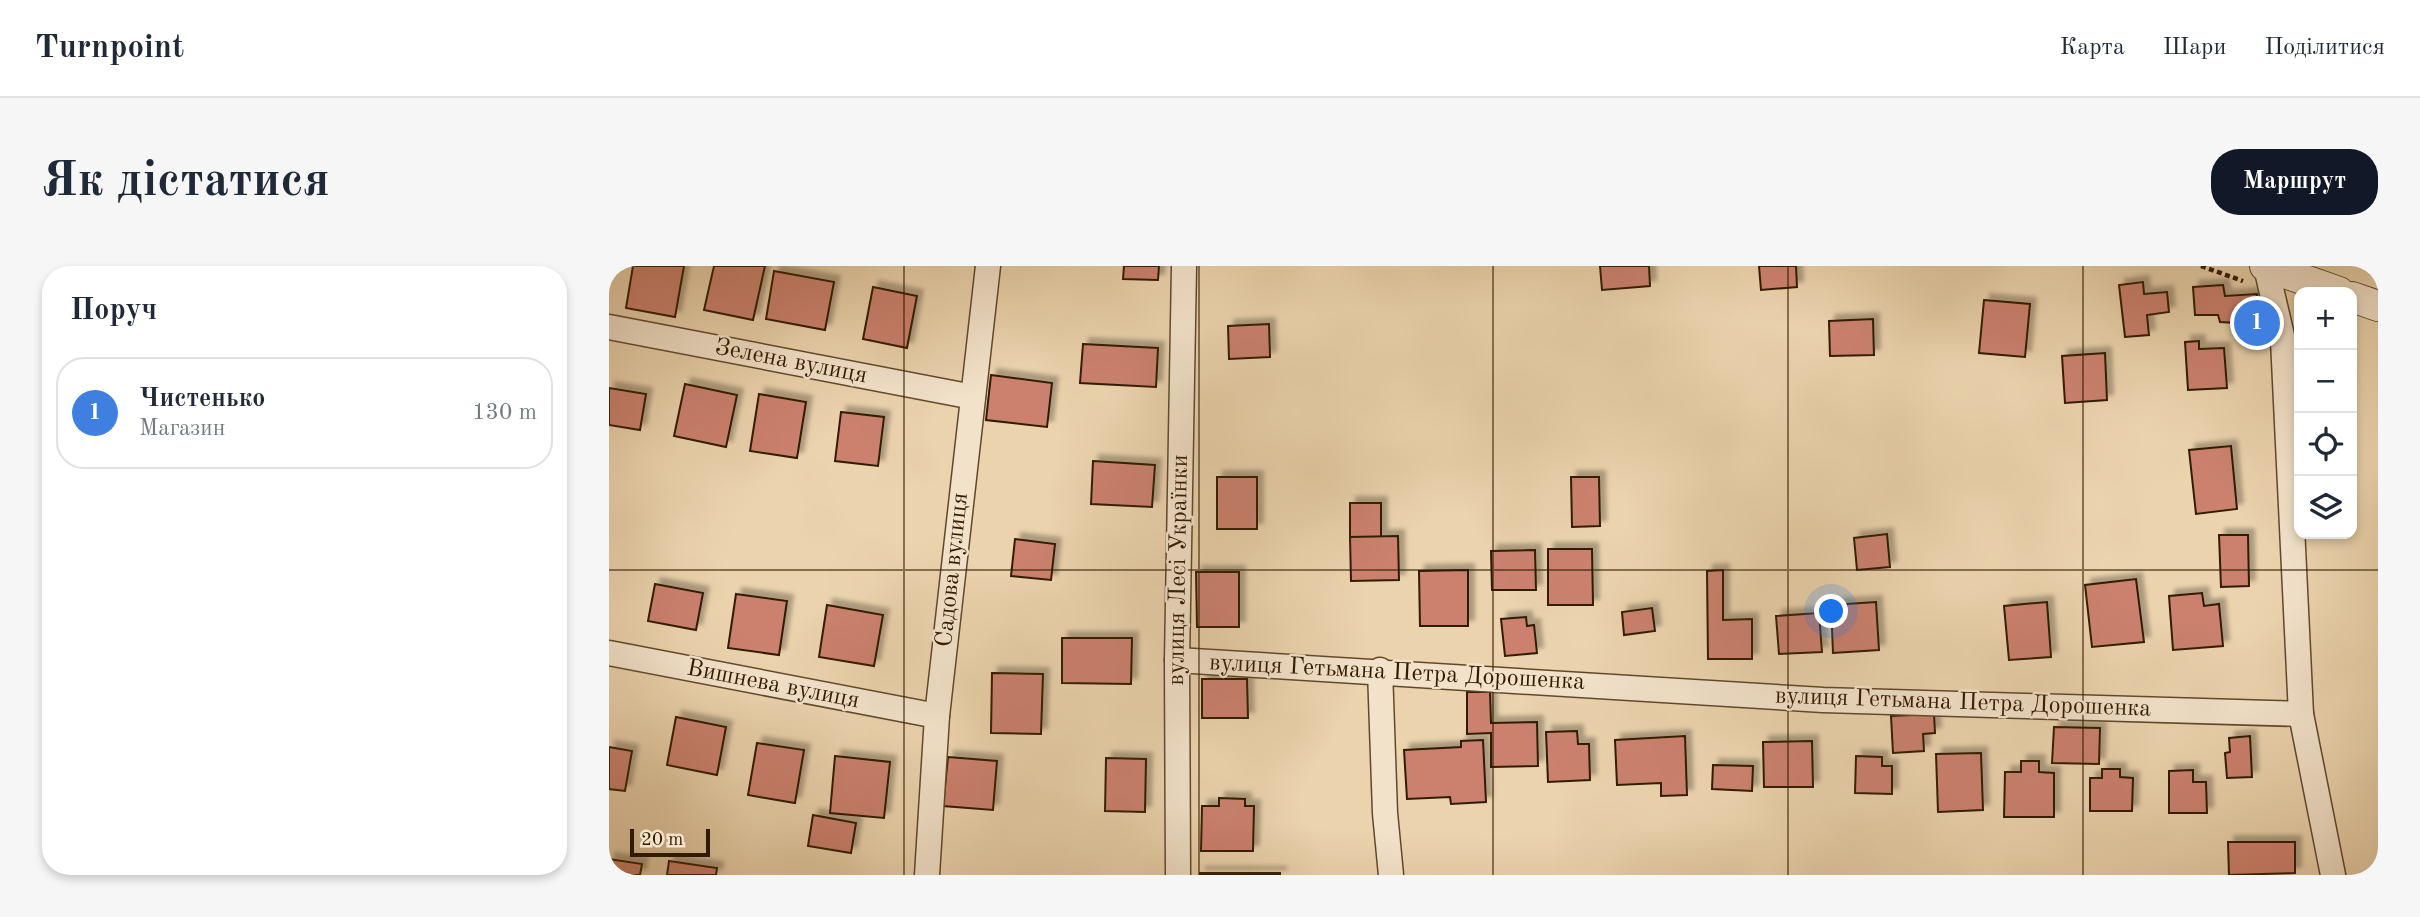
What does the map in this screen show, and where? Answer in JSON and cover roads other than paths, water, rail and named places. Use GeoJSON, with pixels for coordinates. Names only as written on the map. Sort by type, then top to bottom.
{"type":"FeatureCollection","features":[{"type":"Feature","properties":{"kind":"street","name":"Садова вулиця"},"geometry":{"type":"LineString","coordinates":[[927,875],[937,716],[988,266]]}},
{"type":"Feature","properties":{"kind":"street","name":"вулиця Лесі Українки"},"geometry":{"type":"LineString","coordinates":[[1178,875],[1177,660],[1184,266]]}},
{"type":"Feature","properties":{"kind":"street"},"geometry":{"type":"LineString","coordinates":[[2266,266],[2325,287]]}},
{"type":"Feature","properties":{"kind":"street"},"geometry":{"type":"LineString","coordinates":[[2266,266],[2283,340],[2301,714],[2333,875]]}},
{"type":"Feature","properties":{"kind":"street"},"geometry":{"type":"LineString","coordinates":[[2357,299],[2378,306]]}},
{"type":"Feature","properties":{"kind":"street","name":"Зелена вулиця"},"geometry":{"type":"LineString","coordinates":[[609,327],[973,397]]}},
{"type":"Feature","properties":{"kind":"street","name":"Вишнева вулиця"},"geometry":{"type":"LineString","coordinates":[[609,653],[937,716]]}},
{"type":"Feature","properties":{"kind":"street","name":"вулиця Гетьмана Петра Дорошенка"},"geometry":{"type":"LineString","coordinates":[[1177,660],[1380,670],[1823,699],[2301,714]]}},
{"type":"Feature","properties":{"kind":"street"},"geometry":{"type":"LineString","coordinates":[[1380,670],[1391,875]]}},
{"type":"Feature","properties":{"kind":"place","name":"Чистенько"},"geometry":{"type":"Point","coordinates":[2257,323]}}]}
